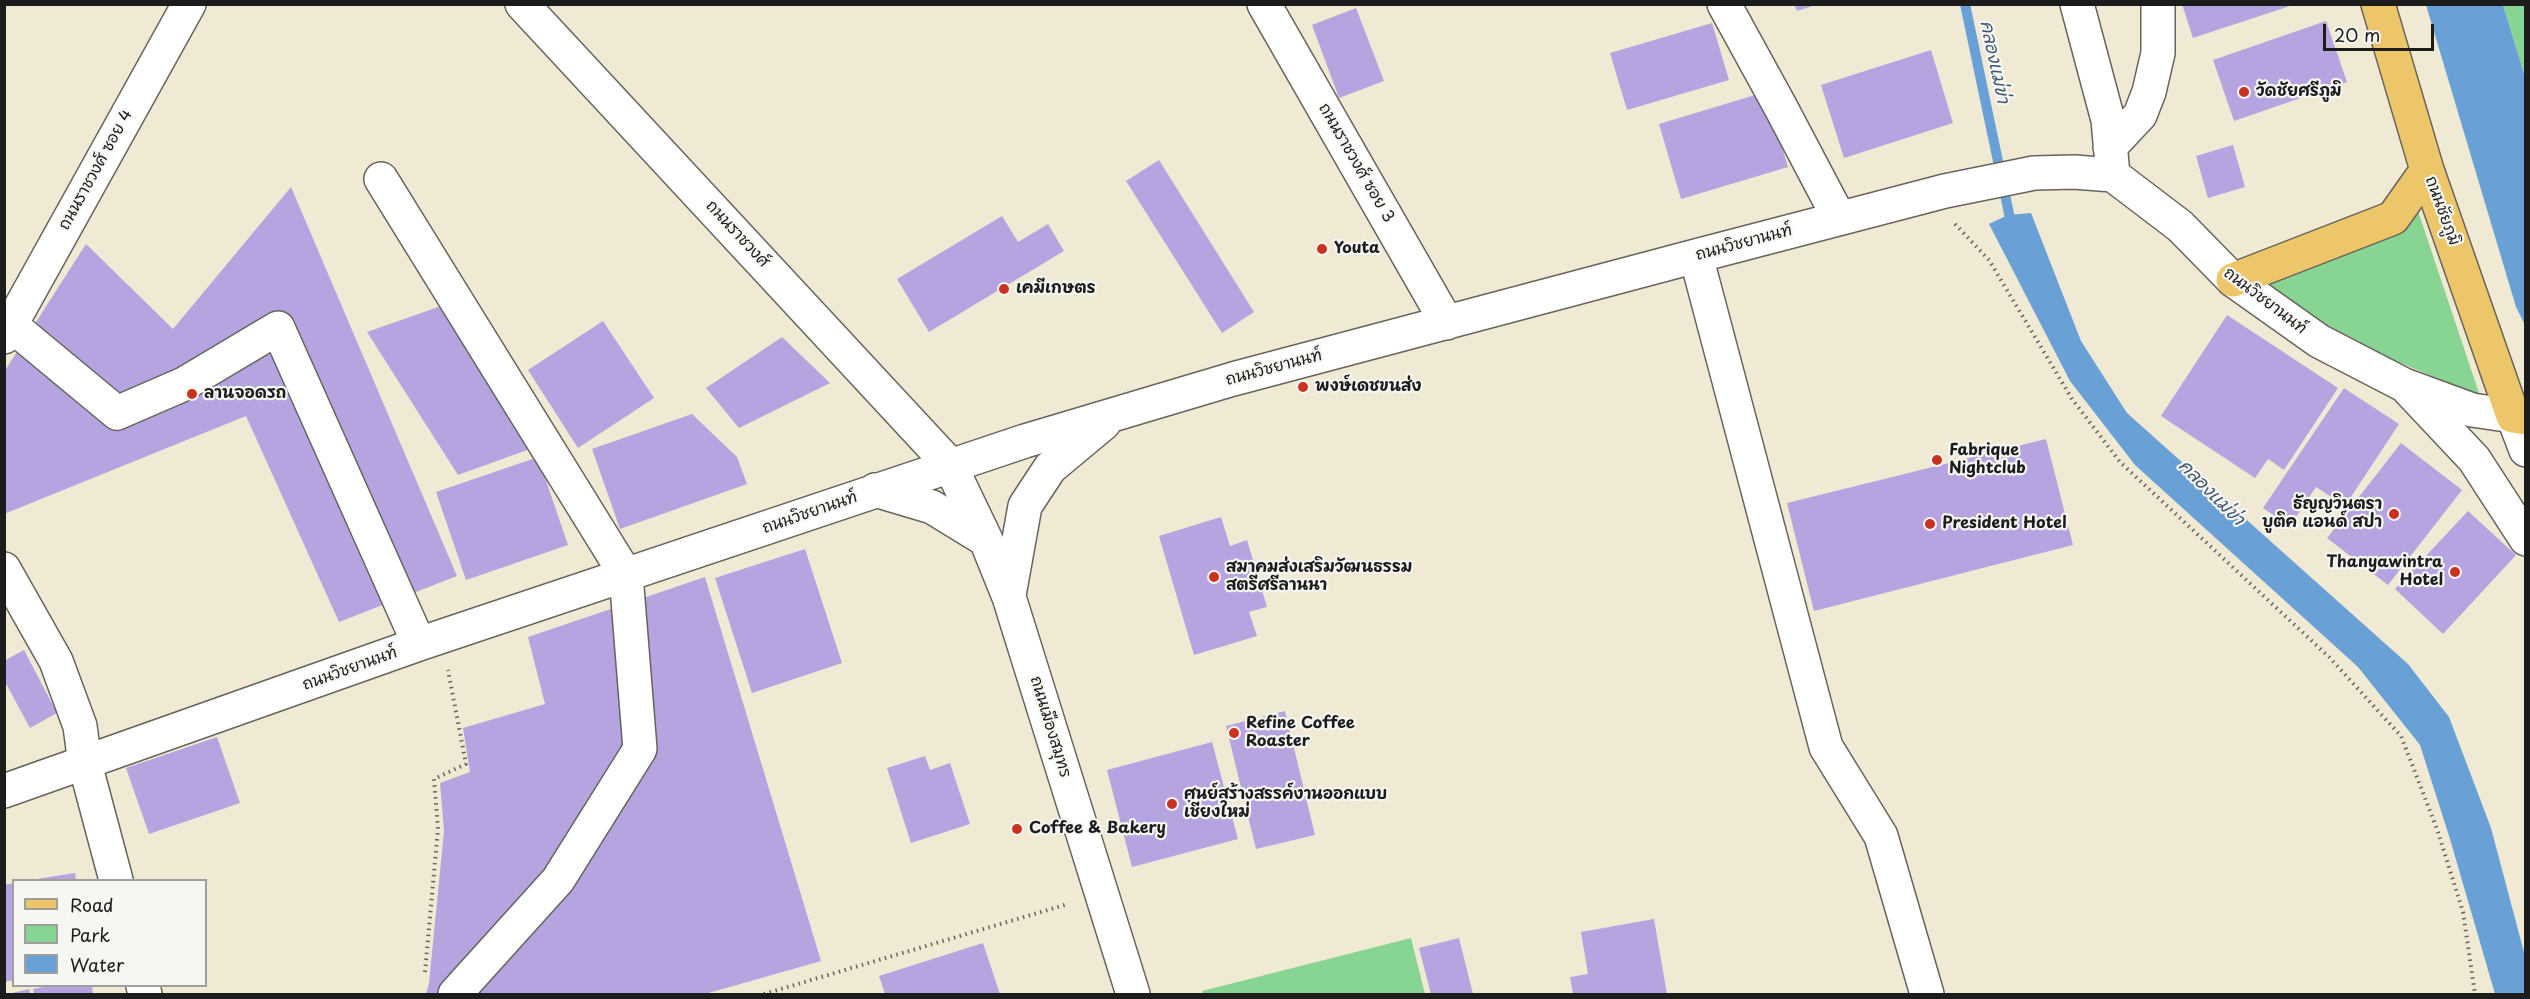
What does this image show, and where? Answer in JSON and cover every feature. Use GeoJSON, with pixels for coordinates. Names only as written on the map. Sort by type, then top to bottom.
{"type":"FeatureCollection","features":[{"type":"Feature","properties":{"kind":"main road","name":"ถนนชัยภูมิ"},"geometry":{"type":"LineString","coordinates":[[2378,4],[2427,170],[2479,315],[2519,417]]}},
{"type":"Feature","properties":{"kind":"main road"},"geometry":{"type":"LineString","coordinates":[[2233,280],[2393,218],[2427,170]]}},
{"type":"Feature","properties":{"kind":"main road"},"geometry":{"type":"LineString","coordinates":[[2479,315],[2507,355],[2526,372]]}},
{"type":"Feature","properties":{"kind":"street","name":"ถนนราชวงศ์ ซอย 4"},"geometry":{"type":"LineString","coordinates":[[8,331],[189,4]]}},
{"type":"Feature","properties":{"kind":"street","name":"ถนนราชวงศ์"},"geometry":{"type":"LineString","coordinates":[[522,4],[950,465]]}},
{"type":"Feature","properties":{"kind":"street","name":"ถนนราชวงศ์ ซอย 3"},"geometry":{"type":"LineString","coordinates":[[1263,4],[1447,323]]}},
{"type":"Feature","properties":{"kind":"street"},"geometry":{"type":"LineString","coordinates":[[1724,4],[1839,218]]}},
{"type":"Feature","properties":{"kind":"street"},"geometry":{"type":"LineString","coordinates":[[2077,4],[2108,120],[2111,161]]}},
{"type":"Feature","properties":{"kind":"street"},"geometry":{"type":"LineString","coordinates":[[2111,161],[2140,115],[2149,92],[2158,53],[2158,4]]}},
{"type":"Feature","properties":{"kind":"street","name":"ถนนวิชยานนท์"},"geometry":{"type":"LineString","coordinates":[[4,791],[431,641],[875,490],[1116,413],[1945,191],[2034,173],[2074,172],[2111,161],[2233,280],[2319,341],[2404,385],[2472,410],[2519,417]]}},
{"type":"Feature","properties":{"kind":"street"},"geometry":{"type":"LineString","coordinates":[[381,179],[626,575],[640,749],[558,880],[455,994]]}},
{"type":"Feature","properties":{"kind":"street"},"geometry":{"type":"LineString","coordinates":[[1696,256],[1826,747],[1881,836],[1927,994]]}},
{"type":"Feature","properties":{"kind":"street"},"geometry":{"type":"LineString","coordinates":[[8,331],[117,413],[184,384],[278,328],[431,641]]}},
{"type":"Feature","properties":{"kind":"street"},"geometry":{"type":"LineString","coordinates":[[2404,385],[2474,459],[2526,539]]}},
{"type":"Feature","properties":{"kind":"street"},"geometry":{"type":"LineString","coordinates":[[1009,597],[1017,540],[1025,506],[1050,468],[1116,413]]}},
{"type":"Feature","properties":{"kind":"street"},"geometry":{"type":"LineString","coordinates":[[2519,417],[2526,450]]}},
{"type":"Feature","properties":{"kind":"street","name":"ถนนเมืองสมุทร"},"geometry":{"type":"LineString","coordinates":[[950,465],[986,540],[1009,597],[1133,994]]}},
{"type":"Feature","properties":{"kind":"street"},"geometry":{"type":"LineString","coordinates":[[875,490],[932,507],[986,540]]}},
{"type":"Feature","properties":{"kind":"street"},"geometry":{"type":"LineString","coordinates":[[4,568],[56,661],[80,726],[85,764],[116,879]]}},
{"type":"Feature","properties":{"kind":"path"},"geometry":{"type":"LineString","coordinates":[[1945,191],[1956,227],[1989,260],[2072,399],[2120,462],[2329,657],[2401,736],[2437,829],[2463,912],[2475,994]]}},
{"type":"Feature","properties":{"kind":"path"},"geometry":{"type":"LineString","coordinates":[[424,982],[438,829],[434,779],[466,764],[431,641]]}},
{"type":"Feature","properties":{"kind":"path"},"geometry":{"type":"LineString","coordinates":[[764,994],[933,946],[1102,894]]}},
{"type":"Feature","properties":{"kind":"green space"},"geometry":{"type":"Polygon","coordinates":[[[2503,5],[2525,5],[2525,77],[2503,5]]]}},
{"type":"Feature","properties":{"kind":"green space"},"geometry":{"type":"Polygon","coordinates":[[[2418,211],[2480,396],[2348,341],[2258,285],[2279,281],[2395,236],[2418,211]]]}},
{"type":"Feature","properties":{"kind":"green space"},"geometry":{"type":"Polygon","coordinates":[[[1411,938],[1425,994],[1203,994],[1202,991],[1411,938]]]}},
{"type":"Feature","properties":{"kind":"water"},"geometry":{"type":"Polygon","coordinates":[[[2426,5],[2503,5],[2525,77],[2525,325],[2516,307],[2426,5]]]}},
{"type":"Feature","properties":{"kind":"water"},"geometry":{"type":"Polygon","coordinates":[[[2031,213],[2081,341],[2127,413],[2408,664],[2449,717],[2491,828],[2525,956],[2525,994],[2495,994],[2420,745],[2358,667],[2135,465],[2070,381],[1989,224],[2008,215],[2031,213]]]}},
{"type":"Feature","properties":{"kind":"building"},"geometry":{"type":"Polygon","coordinates":[[[1794,4],[1816,4],[1816,5],[1797,11],[1794,4]]]}},
{"type":"Feature","properties":{"kind":"building"},"geometry":{"type":"Polygon","coordinates":[[[2182,4],[2293,4],[2293,5],[2193,38],[2182,4]]]}},
{"type":"Feature","properties":{"kind":"building"},"geometry":{"type":"Polygon","coordinates":[[[1356,8],[1384,81],[1339,98],[1312,25],[1356,8]]]}},
{"type":"Feature","properties":{"kind":"building"},"geometry":{"type":"Polygon","coordinates":[[[2326,21],[2347,82],[2234,121],[2213,60],[2326,21]]]}},
{"type":"Feature","properties":{"kind":"building"},"geometry":{"type":"Polygon","coordinates":[[[1712,23],[1729,80],[1627,110],[1610,53],[1712,23]]]}},
{"type":"Feature","properties":{"kind":"building"},"geometry":{"type":"Polygon","coordinates":[[[1931,50],[1953,123],[1844,158],[1821,85],[1931,50]]]}},
{"type":"Feature","properties":{"kind":"building"},"geometry":{"type":"Polygon","coordinates":[[[1765,92],[1788,167],[1681,199],[1659,124],[1765,92]]]}},
{"type":"Feature","properties":{"kind":"building"},"geometry":{"type":"Polygon","coordinates":[[[2233,145],[2245,187],[2208,198],[2196,156],[2233,145]]]}},
{"type":"Feature","properties":{"kind":"building"},"geometry":{"type":"Polygon","coordinates":[[[1159,160],[1254,312],[1222,333],[1126,181],[1159,160]]]}},
{"type":"Feature","properties":{"kind":"building","name":"ลานจอดรถ"},"geometry":{"type":"Polygon","coordinates":[[[291,187],[457,576],[339,622],[246,416],[4,514],[4,372],[86,244],[173,329],[291,187]]]}},
{"type":"Feature","properties":{"kind":"building"},"geometry":{"type":"Polygon","coordinates":[[[1002,216],[1018,242],[1048,224],[1064,251],[929,332],[897,279],[1002,216]]]}},
{"type":"Feature","properties":{"kind":"building"},"geometry":{"type":"Polygon","coordinates":[[[441,306],[530,449],[458,475],[367,332],[441,306]]]}},
{"type":"Feature","properties":{"kind":"building"},"geometry":{"type":"Polygon","coordinates":[[[2227,315],[2338,388],[2284,470],[2268,459],[2255,478],[2161,416],[2227,315]]]}},
{"type":"Feature","properties":{"kind":"building"},"geometry":{"type":"Polygon","coordinates":[[[603,321],[654,398],[578,448],[528,370],[603,321]]]}},
{"type":"Feature","properties":{"kind":"building"},"geometry":{"type":"Polygon","coordinates":[[[782,337],[830,383],[739,428],[706,388],[782,337]]]}},
{"type":"Feature","properties":{"kind":"building"},"geometry":{"type":"Polygon","coordinates":[[[2344,388],[2399,424],[2345,506],[2316,487],[2290,526],[2263,508],[2344,388]]]}},
{"type":"Feature","properties":{"kind":"building"},"geometry":{"type":"Polygon","coordinates":[[[692,414],[737,457],[747,484],[620,529],[592,449],[692,414]]]}},
{"type":"Feature","properties":{"kind":"building","name":"President Hotel"},"geometry":{"type":"Polygon","coordinates":[[[2046,439],[2073,545],[1814,611],[1787,503],[2046,439]]]}},
{"type":"Feature","properties":{"kind":"building","name":"ธัญญวินตรา บูติค แอนด์ สปา"},"geometry":{"type":"Polygon","coordinates":[[[2401,443],[2462,490],[2388,585],[2327,538],[2401,443]]]}},
{"type":"Feature","properties":{"kind":"building"},"geometry":{"type":"Polygon","coordinates":[[[538,457],[568,545],[466,580],[436,492],[538,457]]]}},
{"type":"Feature","properties":{"kind":"building","name":"Thanyawintra Hotel"},"geometry":{"type":"Polygon","coordinates":[[[2468,511],[2516,555],[2443,634],[2395,589],[2468,511]]]}},
{"type":"Feature","properties":{"kind":"building","name":"สมาคมส่งเสริมวัฒนธรรม สตรีศรีลานนา"},"geometry":{"type":"Polygon","coordinates":[[[1221,517],[1230,546],[1247,540],[1267,607],[1249,612],[1257,636],[1194,655],[1159,536],[1221,517]]]}},
{"type":"Feature","properties":{"kind":"building"},"geometry":{"type":"Polygon","coordinates":[[[805,549],[842,663],[752,693],[715,578],[805,549]]]}},
{"type":"Feature","properties":{"kind":"building"},"geometry":{"type":"Polygon","coordinates":[[[705,577],[821,961],[705,994],[426,994],[444,831],[440,783],[470,772],[463,728],[545,704],[528,637],[705,577]]]}},
{"type":"Feature","properties":{"kind":"building"},"geometry":{"type":"Polygon","coordinates":[[[24,650],[57,713],[30,728],[4,680],[4,661],[24,650]]]}},
{"type":"Feature","properties":{"kind":"building"},"geometry":{"type":"Polygon","coordinates":[[[1285,711],[1315,835],[1256,849],[1226,726],[1285,711]]]}},
{"type":"Feature","properties":{"kind":"building"},"geometry":{"type":"Polygon","coordinates":[[[217,737],[240,803],[149,834],[126,768],[217,737]]]}},
{"type":"Feature","properties":{"kind":"building","name":"ศูนย์สร้างสรรค์งานออกแบบ เชียงใหม่"},"geometry":{"type":"Polygon","coordinates":[[[1212,742],[1238,839],[1132,867],[1107,770],[1212,742]]]}},
{"type":"Feature","properties":{"kind":"building"},"geometry":{"type":"Polygon","coordinates":[[[925,756],[930,770],[950,763],[970,824],[911,843],[887,768],[925,756]]]}},
{"type":"Feature","properties":{"kind":"building"},"geometry":{"type":"Polygon","coordinates":[[[75,873],[76,879],[37,879],[75,873]]]}},
{"type":"Feature","properties":{"kind":"building"},"geometry":{"type":"Polygon","coordinates":[[[12,883],[12,980],[4,982],[4,885],[12,883]]]}},
{"type":"Feature","properties":{"kind":"building"},"geometry":{"type":"Polygon","coordinates":[[[1654,919],[1667,994],[1573,994],[1570,977],[1588,974],[1581,932],[1654,919]]]}},
{"type":"Feature","properties":{"kind":"building"},"geometry":{"type":"Polygon","coordinates":[[[1459,938],[1473,994],[1431,994],[1419,948],[1459,938]]]}},
{"type":"Feature","properties":{"kind":"building"},"geometry":{"type":"Polygon","coordinates":[[[983,943],[1000,994],[885,994],[879,976],[983,943]]]}},
{"type":"Feature","properties":{"kind":"building"},"geometry":{"type":"Polygon","coordinates":[[[92,987],[93,994],[34,994],[33,989],[92,987]]]}},
{"type":"Feature","properties":{"kind":"building"},"geometry":{"type":"Polygon","coordinates":[[[29,989],[30,994],[8,994],[29,989]]]}},
{"type":"Feature","properties":{"kind":"waterway","name":"คลองแม่ข่า"},"geometry":{"type":"LineString","coordinates":[[1965,4],[2012,228]]}},
{"type":"Feature","properties":{"kind":"place","name":"วัดชัยศรีภูมิ"},"geometry":{"type":"Point","coordinates":[2244,92]}},
{"type":"Feature","properties":{"kind":"place","name":"Youta"},"geometry":{"type":"Point","coordinates":[1322,249]}},
{"type":"Feature","properties":{"kind":"place","name":"เคมีเกษตร"},"geometry":{"type":"Point","coordinates":[1004,289]}},
{"type":"Feature","properties":{"kind":"place","name":"พงษ์เดชขนส่ง"},"geometry":{"type":"Point","coordinates":[1303,387]}},
{"type":"Feature","properties":{"kind":"place","name":"ลานจอดรถ"},"geometry":{"type":"Point","coordinates":[192,394]}},
{"type":"Feature","properties":{"kind":"place","name":"Fabrique Nightclub"},"geometry":{"type":"Point","coordinates":[1937,460]}},
{"type":"Feature","properties":{"kind":"place","name":"ธัญญวินตรา บูติค แอนด์ สปา"},"geometry":{"type":"Point","coordinates":[2394,514]}},
{"type":"Feature","properties":{"kind":"place","name":"President Hotel"},"geometry":{"type":"Point","coordinates":[1930,524]}},
{"type":"Feature","properties":{"kind":"place","name":"Thanyawintra Hotel"},"geometry":{"type":"Point","coordinates":[2455,572]}},
{"type":"Feature","properties":{"kind":"place","name":"สมาคมส่งเสริมวัฒนธรรม สตรีศรีลานนา"},"geometry":{"type":"Point","coordinates":[1214,577]}},
{"type":"Feature","properties":{"kind":"place","name":"Refine Coffee Roaster"},"geometry":{"type":"Point","coordinates":[1234,733]}},
{"type":"Feature","properties":{"kind":"place","name":"ศูนย์สร้างสรรค์งานออกแบบ เชียงใหม่"},"geometry":{"type":"Point","coordinates":[1172,804]}},
{"type":"Feature","properties":{"kind":"place","name":"Coffee & Bakery"},"geometry":{"type":"Point","coordinates":[1017,829]}}]}
